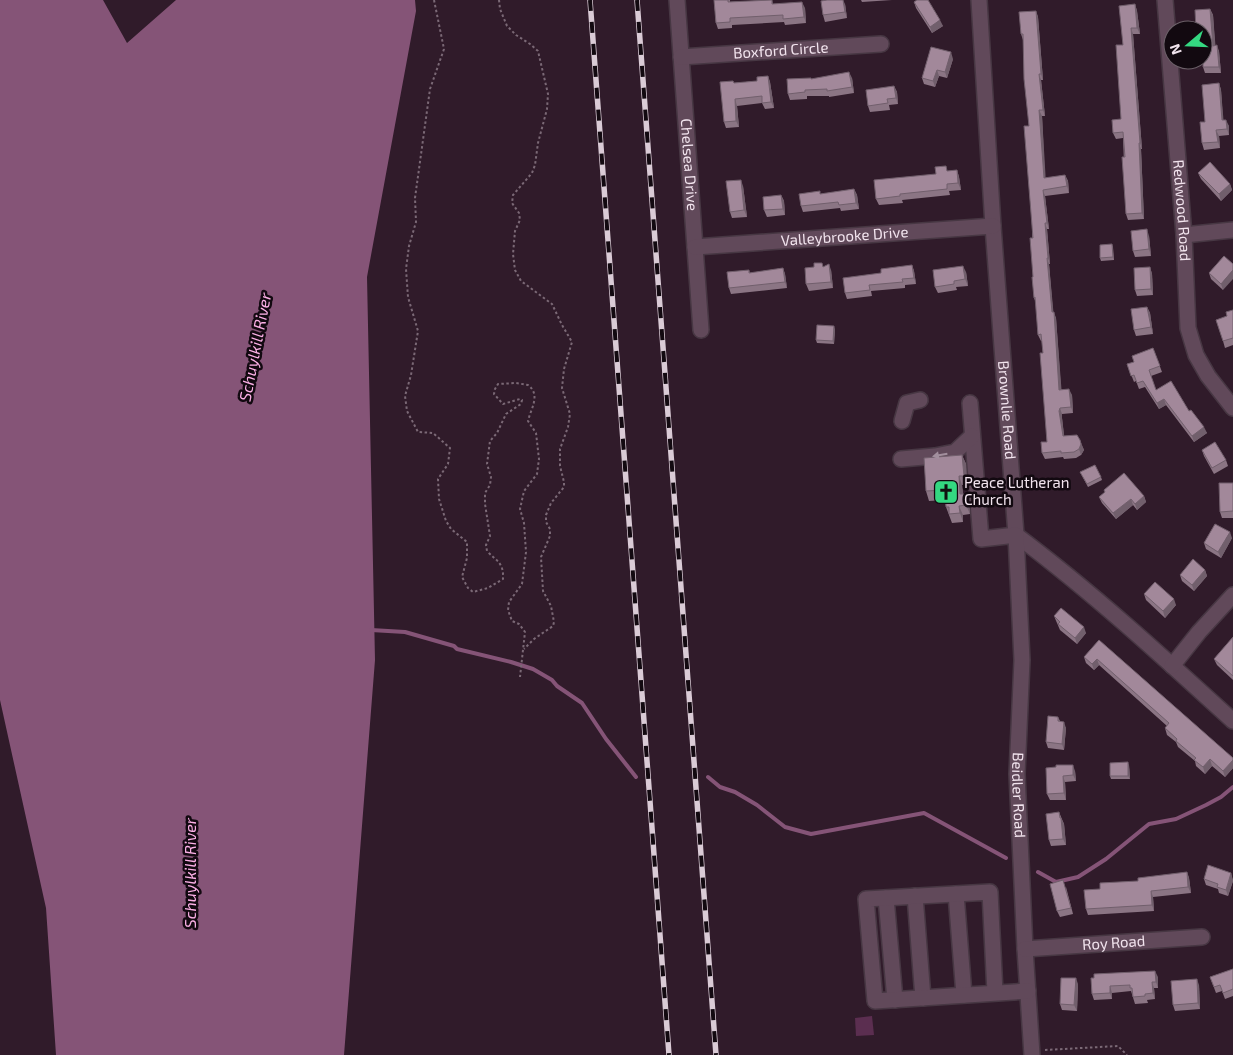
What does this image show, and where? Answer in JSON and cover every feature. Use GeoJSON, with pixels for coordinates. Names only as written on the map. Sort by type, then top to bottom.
{"type":"FeatureCollection","features":[{"type":"Feature","properties":{"kind":"street","name":"Chelsea Drive"},"geometry":{"type":"LineString","coordinates":[[677,0],[701,330]]}},
{"type":"Feature","properties":{"kind":"street","name":"Brownlie Road"},"geometry":{"type":"LineString","coordinates":[[979,0],[993,226],[1016,535]]}},
{"type":"Feature","properties":{"kind":"street","name":"Redwood Road"},"geometry":{"type":"LineString","coordinates":[[1165,0],[1184,235],[1188,328],[1196,355],[1208,376],[1233,408]]}},
{"type":"Feature","properties":{"kind":"street","name":"Boxford Circle"},"geometry":{"type":"LineString","coordinates":[[681,57],[881,44]]}},
{"type":"Feature","properties":{"kind":"street","name":"Valleybrooke Drive"},"geometry":{"type":"LineString","coordinates":[[695,247],[993,226]]}},
{"type":"Feature","properties":{"kind":"street"},"geometry":{"type":"LineString","coordinates":[[1184,235],[1233,230]]}},
{"type":"Feature","properties":{"kind":"street"},"geometry":{"type":"LineString","coordinates":[[902,421],[907,403],[920,400]]}},
{"type":"Feature","properties":{"kind":"street"},"geometry":{"type":"LineString","coordinates":[[970,403],[981,539],[1016,535],[1049,560],[1233,721]]}},
{"type":"Feature","properties":{"kind":"street"},"geometry":{"type":"LineString","coordinates":[[901,459],[955,452],[972,436]]}},
{"type":"Feature","properties":{"kind":"street","name":"Beidler Road"},"geometry":{"type":"LineString","coordinates":[[1016,535],[1022,660],[1017,767],[1025,950],[1032,1053]]}},
{"type":"Feature","properties":{"kind":"street"},"geometry":{"type":"LineString","coordinates":[[1172,666],[1199,632],[1233,596]]}},
{"type":"Feature","properties":{"kind":"street"},"geometry":{"type":"LineString","coordinates":[[995,993],[990,892],[886,898],[895,1000],[1028,991]]}},
{"type":"Feature","properties":{"kind":"street"},"geometry":{"type":"LineString","coordinates":[[956,894],[964,995]]}},
{"type":"Feature","properties":{"kind":"street"},"geometry":{"type":"LineString","coordinates":[[915,896],[923,998]]}},
{"type":"Feature","properties":{"kind":"street","name":"Roy Road"},"geometry":{"type":"LineString","coordinates":[[1025,950],[1202,937]]}},
{"type":"Feature","properties":{"kind":"path"},"geometry":{"type":"LineString","coordinates":[[434,0],[444,49],[430,90],[415,198],[416,222],[409,246],[406,269],[408,298],[418,331],[411,375],[405,396],[407,411],[418,432],[433,433],[450,448],[448,464],[438,479],[439,499],[446,521],[451,529],[468,542],[467,558],[462,576],[468,588],[473,592],[488,588],[503,579],[504,576],[501,566],[496,558],[487,551],[486,546],[490,536],[485,504],[485,494],[490,485],[487,464],[490,441],[497,434],[506,414],[521,404],[522,400],[503,404],[494,394],[494,389],[498,384],[516,383],[528,385],[535,394],[535,402],[528,421],[536,433],[539,459],[537,474],[524,491],[520,509],[524,523],[525,565],[522,584],[509,602],[508,610],[512,620],[519,624],[525,632],[520,677]]}},
{"type":"Feature","properties":{"kind":"path"},"geometry":{"type":"LineString","coordinates":[[499,0],[500,9],[507,26],[538,51],[548,94],[547,109],[538,143],[535,165],[532,173],[513,195],[512,203],[519,213],[520,220],[515,231],[513,254],[515,270],[522,281],[552,304],[572,342],[564,368],[562,388],[570,414],[568,427],[560,449],[560,466],[564,487],[551,503],[546,515],[550,536],[541,557],[543,591],[551,606],[554,622],[553,626],[534,639],[524,649]]}},
{"type":"Feature","properties":{"kind":"path"},"geometry":{"type":"LineString","coordinates":[[1032,1053],[1118,1046],[1126,1055]]}},
{"type":"Feature","properties":{"kind":"shaded area"},"geometry":{"type":"Polygon","coordinates":[[[872,1016],[874,1035],[856,1036],[855,1018],[872,1016]]]}},
{"type":"Feature","properties":{"kind":"water","name":"Schuylkill River"},"geometry":{"type":"Polygon","coordinates":[[[0,0],[103,0],[127,43],[176,0],[415,0],[416,11],[367,277],[375,660],[344,1055],[56,1055],[46,908],[0,700],[0,0]]]}},
{"type":"Feature","properties":{"kind":"building"},"geometry":{"type":"Polygon","coordinates":[[[714,0],[728,0],[728,2],[772,0],[772,4],[802,2],[804,17],[783,19],[783,15],[730,18],[730,22],[716,23],[714,0]]]}},
{"type":"Feature","properties":{"kind":"building"},"geometry":{"type":"Polygon","coordinates":[[[843,0],[845,12],[823,15],[821,1],[843,0]]]}},
{"type":"Feature","properties":{"kind":"building"},"geometry":{"type":"Polygon","coordinates":[[[917,0],[928,0],[940,20],[930,27],[914,2],[917,0]]]}},
{"type":"Feature","properties":{"kind":"building"},"geometry":{"type":"Polygon","coordinates":[[[1135,4],[1137,28],[1131,28],[1140,143],[1142,213],[1126,214],[1122,157],[1125,157],[1123,132],[1113,133],[1112,120],[1121,119],[1116,45],[1123,45],[1119,6],[1135,4]]]}},
{"type":"Feature","properties":{"kind":"building"},"geometry":{"type":"Polygon","coordinates":[[[1210,9],[1211,20],[1196,20],[1195,10],[1210,9]]]}},
{"type":"Feature","properties":{"kind":"building"},"geometry":{"type":"Polygon","coordinates":[[[1036,11],[1043,110],[1039,110],[1044,178],[1065,175],[1067,186],[1043,190],[1059,390],[1069,389],[1071,407],[1060,408],[1059,411],[1063,436],[1077,435],[1081,444],[1079,449],[1074,452],[1061,453],[1061,451],[1042,453],[1041,442],[1047,442],[1040,353],[1043,353],[1041,334],[1038,335],[1032,277],[1030,238],[1033,238],[1024,126],[1029,126],[1024,79],[1023,34],[1021,34],[1019,12],[1036,11]]]}},
{"type":"Feature","properties":{"kind":"building"},"geometry":{"type":"Polygon","coordinates":[[[1217,45],[1219,67],[1213,67],[1213,46],[1217,45]]]}},
{"type":"Feature","properties":{"kind":"building"},"geometry":{"type":"Polygon","coordinates":[[[931,47],[951,52],[945,72],[937,70],[933,81],[922,78],[931,47]]]}},
{"type":"Feature","properties":{"kind":"building"},"geometry":{"type":"Polygon","coordinates":[[[849,72],[852,87],[827,91],[827,89],[805,90],[805,92],[788,94],[787,79],[811,79],[849,72]]]}},
{"type":"Feature","properties":{"kind":"building"},"geometry":{"type":"Polygon","coordinates":[[[768,76],[771,102],[762,103],[762,96],[735,99],[736,121],[724,122],[720,82],[757,81],[757,77],[768,76]]]}},
{"type":"Feature","properties":{"kind":"building"},"geometry":{"type":"Polygon","coordinates":[[[1219,83],[1222,120],[1226,120],[1227,129],[1216,130],[1218,142],[1202,143],[1200,122],[1205,122],[1202,85],[1219,83]]]}},
{"type":"Feature","properties":{"kind":"building"},"geometry":{"type":"Polygon","coordinates":[[[894,86],[896,98],[887,99],[888,103],[868,106],[866,90],[894,86]]]}},
{"type":"Feature","properties":{"kind":"building"},"geometry":{"type":"Polygon","coordinates":[[[1210,162],[1230,184],[1219,194],[1198,173],[1210,162]]]}},
{"type":"Feature","properties":{"kind":"building"},"geometry":{"type":"Polygon","coordinates":[[[946,166],[947,171],[957,170],[958,183],[947,184],[947,189],[900,194],[900,196],[876,199],[874,180],[936,174],[935,167],[946,166]]]}},
{"type":"Feature","properties":{"kind":"building"},"geometry":{"type":"Polygon","coordinates":[[[741,180],[744,210],[730,212],[726,181],[741,180]]]}},
{"type":"Feature","properties":{"kind":"building"},"geometry":{"type":"Polygon","coordinates":[[[854,189],[856,203],[839,205],[838,202],[801,206],[799,194],[820,191],[820,194],[854,189]]]}},
{"type":"Feature","properties":{"kind":"building"},"geometry":{"type":"Polygon","coordinates":[[[781,195],[783,209],[764,210],[763,197],[781,195]]]}},
{"type":"Feature","properties":{"kind":"building"},"geometry":{"type":"Polygon","coordinates":[[[1147,229],[1149,249],[1133,251],[1131,231],[1147,229]]]}},
{"type":"Feature","properties":{"kind":"building"},"geometry":{"type":"Polygon","coordinates":[[[1112,244],[1113,257],[1100,258],[1100,245],[1112,244]]]}},
{"type":"Feature","properties":{"kind":"building"},"geometry":{"type":"Polygon","coordinates":[[[1224,256],[1233,264],[1233,270],[1221,284],[1209,273],[1224,256]]]}},
{"type":"Feature","properties":{"kind":"building"},"geometry":{"type":"Polygon","coordinates":[[[814,263],[822,263],[823,267],[829,264],[831,282],[806,284],[805,268],[814,267],[814,263]]]}},
{"type":"Feature","properties":{"kind":"building"},"geometry":{"type":"Polygon","coordinates":[[[912,265],[914,278],[902,279],[903,282],[869,285],[870,290],[845,293],[843,278],[881,273],[881,269],[912,265]]]}},
{"type":"Feature","properties":{"kind":"building"},"geometry":{"type":"Polygon","coordinates":[[[963,266],[965,279],[954,281],[954,284],[935,287],[933,270],[963,266]]]}},
{"type":"Feature","properties":{"kind":"building"},"geometry":{"type":"Polygon","coordinates":[[[1150,267],[1151,289],[1135,290],[1134,268],[1150,267]]]}},
{"type":"Feature","properties":{"kind":"building"},"geometry":{"type":"Polygon","coordinates":[[[783,268],[785,282],[729,288],[727,272],[749,270],[749,273],[783,268]]]}},
{"type":"Feature","properties":{"kind":"building"},"geometry":{"type":"Polygon","coordinates":[[[1147,307],[1151,327],[1134,330],[1131,309],[1147,307]]]}},
{"type":"Feature","properties":{"kind":"building"},"geometry":{"type":"Polygon","coordinates":[[[1233,310],[1233,338],[1223,341],[1216,320],[1227,316],[1226,312],[1233,310]]]}},
{"type":"Feature","properties":{"kind":"building"},"geometry":{"type":"Polygon","coordinates":[[[817,325],[834,326],[833,341],[816,340],[817,325]]]}},
{"type":"Feature","properties":{"kind":"building"},"geometry":{"type":"Polygon","coordinates":[[[1153,348],[1160,366],[1149,370],[1156,390],[1171,381],[1189,411],[1191,410],[1204,427],[1192,436],[1164,399],[1157,403],[1143,381],[1137,383],[1134,375],[1131,376],[1127,364],[1134,362],[1132,356],[1153,348]]]}},
{"type":"Feature","properties":{"kind":"building"},"geometry":{"type":"Polygon","coordinates":[[[1215,442],[1226,460],[1212,468],[1202,450],[1215,442]]]}},
{"type":"Feature","properties":{"kind":"building","name":"Peace Lutheran Church"},"geometry":{"type":"Polygon","coordinates":[[[962,455],[964,476],[959,476],[960,494],[965,494],[966,505],[959,506],[960,513],[949,514],[949,507],[946,507],[945,490],[926,491],[924,458],[962,455]]]}},
{"type":"Feature","properties":{"kind":"building"},"geometry":{"type":"Polygon","coordinates":[[[1095,465],[1101,477],[1087,484],[1080,472],[1095,465]]]}},
{"type":"Feature","properties":{"kind":"building"},"geometry":{"type":"Polygon","coordinates":[[[1124,473],[1144,496],[1135,504],[1131,499],[1113,513],[1099,497],[1105,492],[1104,490],[1124,473]]]}},
{"type":"Feature","properties":{"kind":"building"},"geometry":{"type":"Polygon","coordinates":[[[1219,483],[1233,483],[1233,511],[1220,512],[1219,483]]]}},
{"type":"Feature","properties":{"kind":"building"},"geometry":{"type":"Polygon","coordinates":[[[1215,524],[1230,532],[1218,552],[1204,543],[1215,524]]]}},
{"type":"Feature","properties":{"kind":"building"},"geometry":{"type":"Polygon","coordinates":[[[1193,559],[1205,570],[1192,585],[1180,575],[1193,559]]]}},
{"type":"Feature","properties":{"kind":"building"},"geometry":{"type":"Polygon","coordinates":[[[1155,582],[1174,599],[1163,611],[1144,594],[1155,582]]]}},
{"type":"Feature","properties":{"kind":"building"},"geometry":{"type":"Polygon","coordinates":[[[1061,608],[1084,627],[1075,638],[1058,624],[1060,622],[1054,616],[1061,608]]]}},
{"type":"Feature","properties":{"kind":"building"},"geometry":{"type":"Polygon","coordinates":[[[1233,637],[1233,676],[1214,659],[1233,637]]]}},
{"type":"Feature","properties":{"kind":"building"},"geometry":{"type":"Polygon","coordinates":[[[1099,640],[1233,758],[1223,771],[1210,759],[1203,767],[1194,760],[1196,758],[1176,741],[1177,739],[1165,728],[1169,723],[1097,659],[1092,664],[1084,657],[1099,640]]]}},
{"type":"Feature","properties":{"kind":"building"},"geometry":{"type":"Polygon","coordinates":[[[1048,716],[1058,717],[1058,721],[1064,722],[1062,744],[1046,742],[1048,716]]]}},
{"type":"Feature","properties":{"kind":"building"},"geometry":{"type":"Polygon","coordinates":[[[1128,762],[1128,776],[1110,776],[1110,763],[1128,762]]]}},
{"type":"Feature","properties":{"kind":"building"},"geometry":{"type":"Polygon","coordinates":[[[1056,765],[1073,765],[1073,775],[1063,776],[1064,793],[1047,794],[1046,768],[1056,767],[1056,765]]]}},
{"type":"Feature","properties":{"kind":"building"},"geometry":{"type":"Polygon","coordinates":[[[1059,812],[1063,839],[1049,840],[1046,814],[1059,812]]]}},
{"type":"Feature","properties":{"kind":"building"},"geometry":{"type":"Polygon","coordinates":[[[1208,865],[1231,873],[1226,890],[1217,887],[1218,884],[1204,879],[1208,865]]]}},
{"type":"Feature","properties":{"kind":"building"},"geometry":{"type":"Polygon","coordinates":[[[1187,872],[1188,887],[1151,891],[1152,905],[1086,909],[1084,890],[1100,889],[1100,883],[1138,881],[1138,878],[1187,872]]]}},
{"type":"Feature","properties":{"kind":"building"},"geometry":{"type":"Polygon","coordinates":[[[1063,880],[1071,908],[1057,911],[1050,884],[1063,880]]]}},
{"type":"Feature","properties":{"kind":"building"},"geometry":{"type":"Polygon","coordinates":[[[1233,969],[1233,989],[1223,993],[1220,985],[1214,987],[1210,977],[1233,969]]]}},
{"type":"Feature","properties":{"kind":"building"},"geometry":{"type":"Polygon","coordinates":[[[1155,971],[1156,982],[1152,982],[1153,993],[1145,994],[1145,996],[1133,997],[1130,985],[1110,986],[1110,993],[1092,994],[1091,978],[1094,978],[1094,974],[1155,971]]]}},
{"type":"Feature","properties":{"kind":"building"},"geometry":{"type":"Polygon","coordinates":[[[1061,978],[1076,978],[1074,1005],[1060,1004],[1061,978]]]}},
{"type":"Feature","properties":{"kind":"building"},"geometry":{"type":"Polygon","coordinates":[[[1197,979],[1198,1003],[1173,1005],[1171,981],[1197,979]]]}},
{"type":"Feature","properties":{"kind":"waterway"},"geometry":{"type":"LineString","coordinates":[[371,630],[405,632],[454,646],[457,649],[533,669],[552,680],[557,686],[582,703],[606,739],[636,777]]}},
{"type":"Feature","properties":{"kind":"waterway"},"geometry":{"type":"LineString","coordinates":[[708,777],[720,787],[735,792],[757,805],[785,827],[811,834],[924,813],[1006,858]]}},
{"type":"Feature","properties":{"kind":"waterway"},"geometry":{"type":"LineString","coordinates":[[1038,872],[1056,882],[1078,877],[1106,859],[1149,824],[1176,819],[1221,797],[1233,787]]}},
{"type":"Feature","properties":{"kind":"railway"},"geometry":{"type":"LineString","coordinates":[[590,0],[669,1055]]}},
{"type":"Feature","properties":{"kind":"railway"},"geometry":{"type":"LineString","coordinates":[[637,0],[716,1055]]}},
{"type":"Feature","properties":{"kind":"place","name":"Peace Lutheran Church"},"geometry":{"type":"Point","coordinates":[946,492]}}]}
